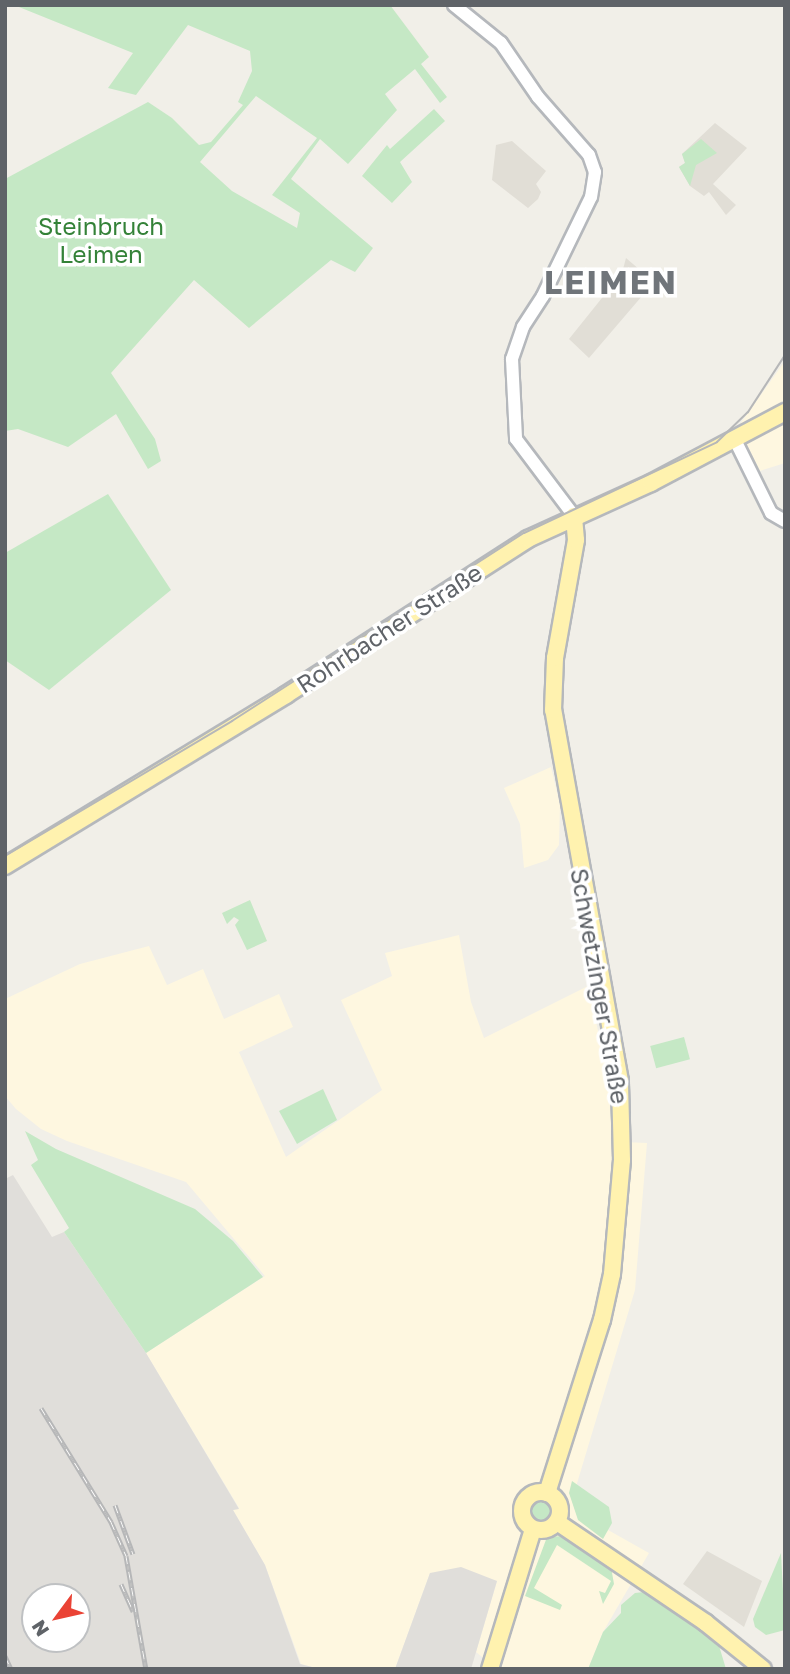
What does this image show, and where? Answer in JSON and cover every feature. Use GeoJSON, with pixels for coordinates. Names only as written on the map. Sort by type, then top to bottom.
{"type":"FeatureCollection","features":[{"type":"Feature","properties":{"kind":"main road","name":"Rohrbacher Straße"},"geometry":{"type":"LineString","coordinates":[[5,866],[276,701],[528,539],[735,440],[785,412]]}},
{"type":"Feature","properties":{"kind":"main road","name":"Schwetzinger Straße"},"geometry":{"type":"LineString","coordinates":[[547,1493],[603,1320],[612,1274],[622,1160],[620,1081],[553,710],[555,658],[576,540],[575,516]]}},
{"type":"Feature","properties":{"kind":"main road"},"geometry":{"type":"LineString","coordinates":[[533,1493],[547,1493],[558,1504],[556,1522],[544,1530],[533,1528],[523,1518],[523,1503],[533,1493]]}},
{"type":"Feature","properties":{"kind":"main road"},"geometry":{"type":"LineString","coordinates":[[556,1522],[706,1623],[763,1669]]}},
{"type":"Feature","properties":{"kind":"main road"},"geometry":{"type":"LineString","coordinates":[[489,1669],[533,1528]]}},
{"type":"Feature","properties":{"kind":"street"},"geometry":{"type":"LineString","coordinates":[[454,5],[501,43],[531,89],[589,155],[596,179],[593,191],[543,296],[523,327],[512,359],[516,439],[575,516]]}},
{"type":"Feature","properties":{"kind":"street"},"geometry":{"type":"LineString","coordinates":[[735,440],[769,509],[785,521]]}},
{"type":"Feature","properties":{"kind":"shaded area"},"geometry":{"type":"Polygon","coordinates":[[[715,123],[747,148],[713,184],[736,205],[726,215],[709,192],[704,196],[690,186],[679,167],[685,163],[682,154],[715,123]]]}},
{"type":"Feature","properties":{"kind":"shaded area"},"geometry":{"type":"Polygon","coordinates":[[[512,141],[546,171],[536,184],[541,192],[538,199],[528,208],[492,180],[496,145],[512,141]]]}},
{"type":"Feature","properties":{"kind":"shaded area"},"geometry":{"type":"Polygon","coordinates":[[[626,258],[654,282],[589,358],[569,339],[622,273],[626,258]]]}},
{"type":"Feature","properties":{"kind":"shaded area"},"geometry":{"type":"Polygon","coordinates":[[[785,361],[785,463],[760,471],[738,427],[785,361]]]}},
{"type":"Feature","properties":{"kind":"shaded area"},"geometry":{"type":"Polygon","coordinates":[[[551,767],[560,805],[559,845],[548,860],[524,868],[520,824],[504,788],[551,767]]]}},
{"type":"Feature","properties":{"kind":"shaded area"},"geometry":{"type":"Polygon","coordinates":[[[459,935],[471,1002],[484,1038],[588,986],[623,1142],[647,1143],[635,1290],[575,1490],[576,1512],[649,1553],[603,1632],[588,1669],[497,1669],[476,1652],[497,1581],[430,1573],[395,1669],[320,1669],[301,1664],[265,1565],[233,1510],[239,1508],[146,1353],[265,1276],[186,1182],[67,1141],[41,1129],[16,1109],[5,1096],[5,999],[80,964],[149,946],[167,985],[203,969],[224,1019],[279,994],[293,1027],[239,1052],[286,1157],[382,1090],[341,1000],[392,976],[385,953],[459,935]]]}},
{"type":"Feature","properties":{"kind":"shaded area"},"geometry":{"type":"Polygon","coordinates":[[[13,1175],[52,1237],[64,1232],[146,1353],[239,1509],[233,1510],[265,1565],[300,1664],[320,1669],[5,1669],[5,1179],[13,1175]]]}},
{"type":"Feature","properties":{"kind":"shaded area"},"geometry":{"type":"Polygon","coordinates":[[[707,1551],[762,1581],[744,1627],[683,1584],[707,1551]]]}},
{"type":"Feature","properties":{"kind":"shaded area"},"geometry":{"type":"Polygon","coordinates":[[[461,1567],[497,1581],[471,1669],[395,1669],[430,1573],[461,1567]]]}},
{"type":"Feature","properties":{"kind":"green space","name":"Steinbruch Leimen"},"geometry":{"type":"Polygon","coordinates":[[[14,5],[390,5],[429,57],[421,64],[447,97],[440,103],[415,69],[385,94],[397,110],[348,164],[320,139],[291,179],[373,248],[355,272],[331,260],[249,328],[194,280],[111,373],[155,439],[161,461],[148,469],[116,414],[68,447],[18,429],[5,431],[5,179],[148,102],[172,118],[199,145],[211,142],[243,105],[238,102],[252,71],[250,51],[188,25],[136,95],[108,88],[133,53],[14,5]],[[256,96],[200,162],[232,191],[297,228],[300,213],[272,195],[317,138],[256,96]]]}},
{"type":"Feature","properties":{"kind":"green space"},"geometry":{"type":"Polygon","coordinates":[[[434,109],[445,121],[400,162],[412,182],[392,203],[362,176],[387,145],[390,149],[434,109]]]}},
{"type":"Feature","properties":{"kind":"green space"},"geometry":{"type":"Polygon","coordinates":[[[701,139],[717,153],[696,165],[690,186],[679,167],[685,163],[682,154],[701,139]]]}},
{"type":"Feature","properties":{"kind":"green space"},"geometry":{"type":"Polygon","coordinates":[[[108,494],[171,590],[49,690],[5,660],[5,553],[108,494]]]}},
{"type":"Feature","properties":{"kind":"green space"},"geometry":{"type":"Polygon","coordinates":[[[250,900],[267,941],[247,950],[235,925],[239,920],[234,917],[227,924],[222,913],[250,900]]]}},
{"type":"Feature","properties":{"kind":"green space"},"geometry":{"type":"Polygon","coordinates":[[[684,1037],[690,1059],[656,1068],[650,1046],[684,1037]]]}},
{"type":"Feature","properties":{"kind":"green space"},"geometry":{"type":"Polygon","coordinates":[[[323,1089],[337,1120],[297,1144],[279,1111],[323,1089]]]}},
{"type":"Feature","properties":{"kind":"green space"},"geometry":{"type":"Polygon","coordinates":[[[25,1131],[56,1149],[195,1209],[233,1241],[263,1277],[146,1353],[64,1232],[69,1228],[31,1165],[38,1160],[25,1131]]]}},
{"type":"Feature","properties":{"kind":"green space"},"geometry":{"type":"Polygon","coordinates":[[[572,1481],[609,1507],[612,1523],[603,1539],[578,1520],[569,1493],[572,1481]]]}},
{"type":"Feature","properties":{"kind":"green space"},"geometry":{"type":"Polygon","coordinates":[[[541,1499],[549,1503],[553,1511],[549,1519],[541,1523],[533,1519],[529,1511],[533,1503],[541,1499]]]}},
{"type":"Feature","properties":{"kind":"green space"},"geometry":{"type":"Polygon","coordinates":[[[563,1536],[611,1567],[614,1584],[603,1604],[599,1591],[605,1593],[611,1581],[557,1545],[534,1588],[562,1605],[560,1610],[525,1596],[547,1537],[563,1536]]]}},
{"type":"Feature","properties":{"kind":"green space"},"geometry":{"type":"Polygon","coordinates":[[[781,1553],[785,1630],[766,1635],[755,1627],[753,1619],[781,1553]]]}},
{"type":"Feature","properties":{"kind":"green space"},"geometry":{"type":"Polygon","coordinates":[[[644,1592],[717,1639],[726,1669],[588,1669],[603,1632],[621,1613],[621,1605],[635,1593],[644,1592]]]}},
{"type":"Feature","properties":{"kind":"tram line"},"geometry":{"type":"LineString","coordinates":[[5,856],[232,721],[524,533],[717,442],[748,412],[785,355]]}},
{"type":"Feature","properties":{"kind":"railway"},"geometry":{"type":"LineString","coordinates":[[41,1408],[111,1522],[126,1556],[146,1669]]}},
{"type":"Feature","properties":{"kind":"railway"},"geometry":{"type":"LineString","coordinates":[[115,1505],[133,1554]]}},
{"type":"Feature","properties":{"kind":"railway"},"geometry":{"type":"LineString","coordinates":[[121,1584],[133,1611]]}},
{"type":"Feature","properties":{"kind":"railway"},"geometry":{"type":"LineString","coordinates":[[5,1656],[11,1669]]}},
{"type":"Feature","properties":{"kind":"district","name":"LEIMEN"},"geometry":{"type":"Point","coordinates":[611,282]}}]}
